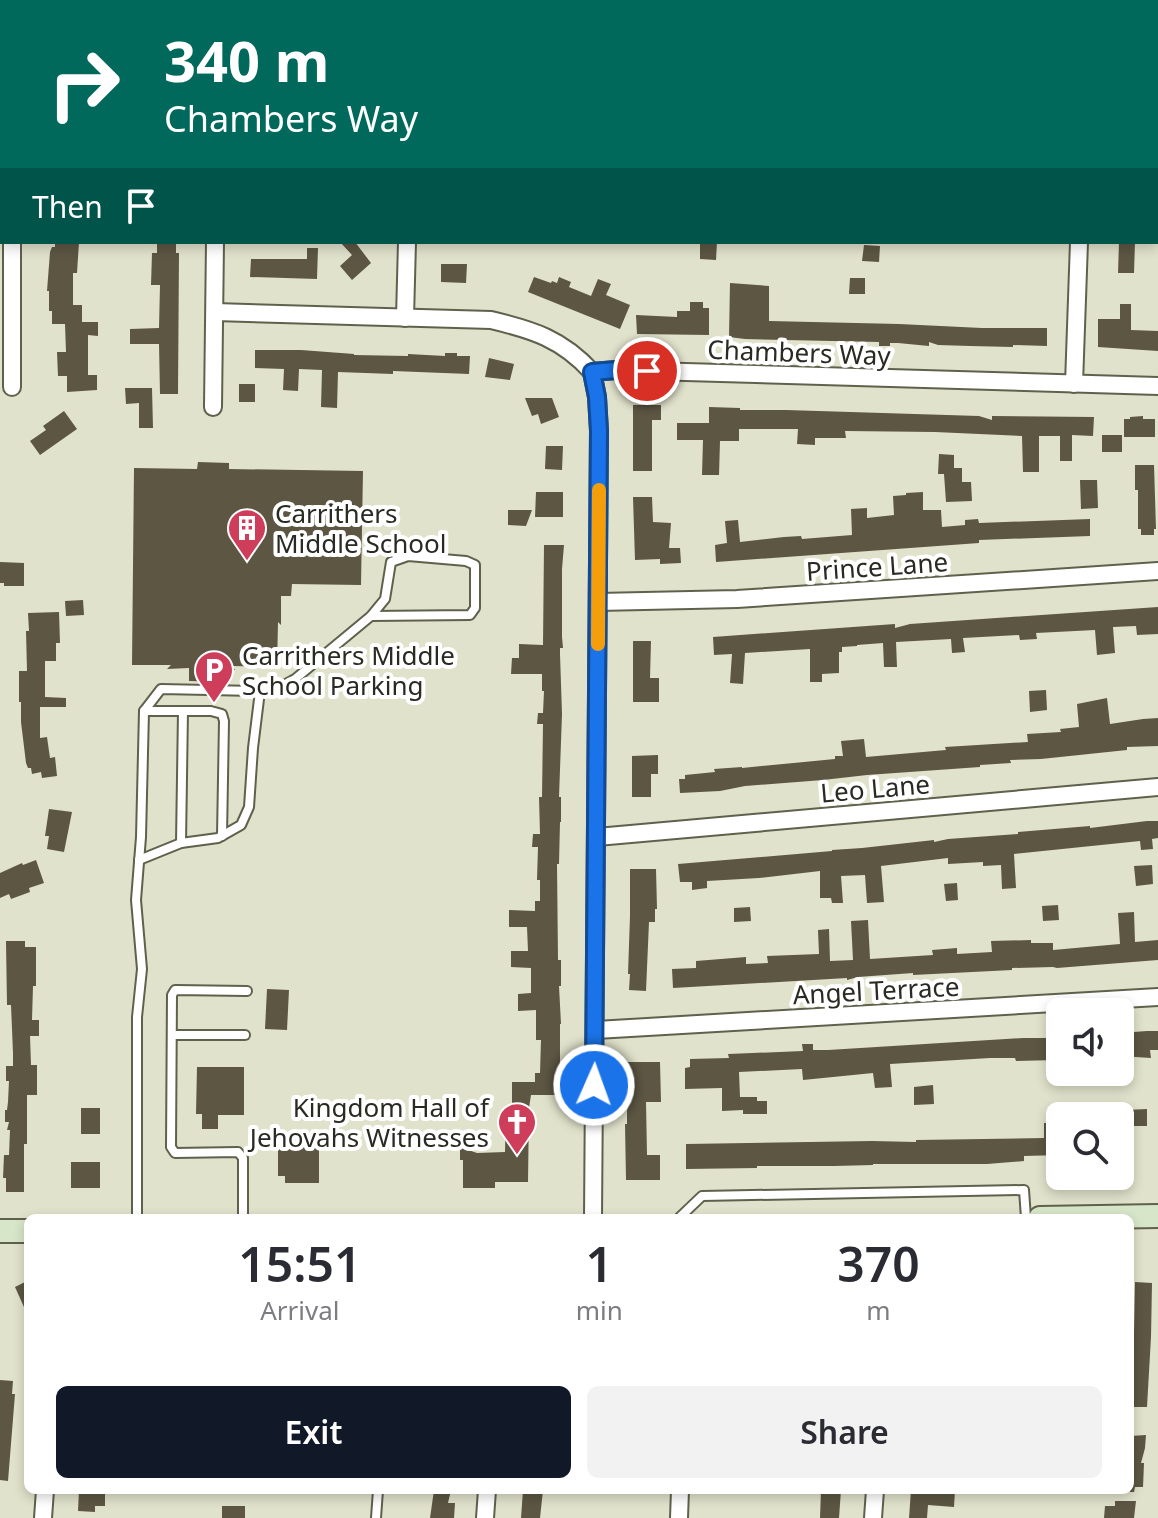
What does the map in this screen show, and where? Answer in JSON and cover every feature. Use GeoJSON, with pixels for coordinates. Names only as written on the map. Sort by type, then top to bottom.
{"type":"FeatureCollection","features":[{"type":"Feature","properties":{"kind":"main road"},"geometry":{"type":"LineString","coordinates":[[1134,1216],[1158,1216]]}},
{"type":"Feature","properties":{"kind":"main road"},"geometry":{"type":"LineString","coordinates":[[0,1231],[24,1231]]}},
{"type":"Feature","properties":{"kind":"street"},"geometry":{"type":"LineString","coordinates":[[12,244],[12,387]]}},
{"type":"Feature","properties":{"kind":"street"},"geometry":{"type":"LineString","coordinates":[[213,407],[215,244]]}},
{"type":"Feature","properties":{"kind":"street"},"geometry":{"type":"LineString","coordinates":[[405,318],[407,244]]}},
{"type":"Feature","properties":{"kind":"street"},"geometry":{"type":"LineString","coordinates":[[1074,384],[1079,244]]}},
{"type":"Feature","properties":{"kind":"street"},"geometry":{"type":"LineString","coordinates":[[215,312],[491,320],[545,336],[576,354],[592,372],[599,431],[593,1214]]}},
{"type":"Feature","properties":{"kind":"street","name":"Chambers Way"},"geometry":{"type":"LineString","coordinates":[[592,372],[631,370],[1158,386]]}},
{"type":"Feature","properties":{"kind":"street","name":"Prince Lane"},"geometry":{"type":"LineString","coordinates":[[598,602],[737,599],[1158,571]]}},
{"type":"Feature","properties":{"kind":"street","name":"Leo Lane"},"geometry":{"type":"LineString","coordinates":[[597,837],[1158,787]]}},
{"type":"Feature","properties":{"kind":"street","name":"Angel Terrace"},"geometry":{"type":"LineString","coordinates":[[596,1030],[1158,997]]}},
{"type":"Feature","properties":{"kind":"street"},"geometry":{"type":"LineString","coordinates":[[43,1518],[45,1494]]}},
{"type":"Feature","properties":{"kind":"street"},"geometry":{"type":"LineString","coordinates":[[485,1518],[487,1494]]}},
{"type":"Feature","properties":{"kind":"street"},"geometry":{"type":"LineString","coordinates":[[679,1518],[680,1494]]}},
{"type":"Feature","properties":{"kind":"street"},"geometry":{"type":"LineString","coordinates":[[873,1518],[875,1494]]}},
{"type":"Feature","properties":{"kind":"lane"},"geometry":{"type":"LineString","coordinates":[[137,1214],[137,1017],[142,969],[136,900],[144,711],[161,689],[260,691],[277,689],[295,679],[371,616],[385,599],[391,562],[408,556],[466,561],[475,565],[475,608],[470,615],[371,616]]}},
{"type":"Feature","properties":{"kind":"lane"},"geometry":{"type":"LineString","coordinates":[[139,860],[181,843],[218,838],[241,825],[249,807],[260,691]]}},
{"type":"Feature","properties":{"kind":"lane"},"geometry":{"type":"LineString","coordinates":[[144,711],[211,711],[222,714],[222,836]]}},
{"type":"Feature","properties":{"kind":"lane"},"geometry":{"type":"LineString","coordinates":[[181,843],[183,711]]}},
{"type":"Feature","properties":{"kind":"lane"},"geometry":{"type":"LineString","coordinates":[[243,1214],[243,1158],[238,1152],[175,1153],[171,1147],[172,995],[175,990],[247,991]]}},
{"type":"Feature","properties":{"kind":"lane"},"geometry":{"type":"LineString","coordinates":[[172,1035],[245,1035]]}},
{"type":"Feature","properties":{"kind":"lane"},"geometry":{"type":"LineString","coordinates":[[683,1214],[702,1196],[1024,1190],[1026,1214]]}},
{"type":"Feature","properties":{"kind":"lane"},"geometry":{"type":"LineString","coordinates":[[376,1518],[378,1494]]}},
{"type":"Feature","properties":{"kind":"building"},"geometry":{"type":"Polygon","coordinates":[[[55,244],[79,244],[77,273],[73,273],[73,305],[82,305],[82,322],[98,322],[98,336],[88,335],[88,375],[97,375],[97,390],[67,392],[67,376],[58,376],[57,352],[66,352],[65,324],[52,324],[47,291],[50,252],[55,244]]]}},
{"type":"Feature","properties":{"kind":"building"},"geometry":{"type":"Polygon","coordinates":[[[157,244],[176,244],[176,253],[179,253],[178,394],[160,394],[159,344],[130,344],[130,329],[159,328],[160,285],[151,285],[152,253],[157,253],[157,244]]]}},
{"type":"Feature","properties":{"kind":"building"},"geometry":{"type":"Polygon","coordinates":[[[342,244],[357,244],[371,263],[352,280],[340,266],[352,255],[342,244]]]}},
{"type":"Feature","properties":{"kind":"building"},"geometry":{"type":"Polygon","coordinates":[[[700,244],[717,244],[716,260],[700,259],[700,244]]]}},
{"type":"Feature","properties":{"kind":"building"},"geometry":{"type":"Polygon","coordinates":[[[1119,244],[1135,244],[1134,273],[1118,273],[1119,244]]]}},
{"type":"Feature","properties":{"kind":"building"},"geometry":{"type":"Polygon","coordinates":[[[864,245],[880,246],[879,262],[862,261],[864,245]]]}},
{"type":"Feature","properties":{"kind":"building"},"geometry":{"type":"Polygon","coordinates":[[[307,248],[318,248],[317,279],[250,277],[251,259],[307,259],[307,248]]]}},
{"type":"Feature","properties":{"kind":"building"},"geometry":{"type":"Polygon","coordinates":[[[441,264],[467,264],[466,283],[441,282],[441,264]]]}},
{"type":"Feature","properties":{"kind":"building"},"geometry":{"type":"Polygon","coordinates":[[[534,277],[557,283],[559,277],[571,282],[569,287],[591,296],[598,279],[611,284],[606,295],[630,305],[620,329],[528,292],[534,277]]]}},
{"type":"Feature","properties":{"kind":"building"},"geometry":{"type":"Polygon","coordinates":[[[850,278],[865,278],[865,294],[849,294],[850,278]]]}},
{"type":"Feature","properties":{"kind":"building"},"geometry":{"type":"Polygon","coordinates":[[[730,283],[769,286],[769,321],[1047,328],[1047,346],[938,345],[929,342],[929,346],[890,343],[890,346],[879,346],[879,342],[729,337],[730,283]]]}},
{"type":"Feature","properties":{"kind":"building"},"geometry":{"type":"Polygon","coordinates":[[[690,302],[703,302],[703,308],[709,308],[709,335],[637,334],[636,315],[677,317],[677,311],[690,311],[690,302]]]}},
{"type":"Feature","properties":{"kind":"building"},"geometry":{"type":"Polygon","coordinates":[[[1120,304],[1131,304],[1131,330],[1158,331],[1158,351],[1098,347],[1098,319],[1120,319],[1120,304]]]}},
{"type":"Feature","properties":{"kind":"building"},"geometry":{"type":"Polygon","coordinates":[[[255,350],[408,356],[457,353],[457,356],[470,356],[469,374],[338,372],[337,408],[321,407],[322,370],[299,369],[298,391],[283,390],[284,369],[255,368],[255,350]]]}},
{"type":"Feature","properties":{"kind":"building"},"geometry":{"type":"Polygon","coordinates":[[[489,358],[514,364],[510,380],[485,377],[489,358]]]}},
{"type":"Feature","properties":{"kind":"building"},"geometry":{"type":"Polygon","coordinates":[[[239,384],[255,384],[255,402],[239,402],[239,384]]]}},
{"type":"Feature","properties":{"kind":"building"},"geometry":{"type":"Polygon","coordinates":[[[125,388],[152,388],[153,428],[139,428],[139,403],[126,404],[125,388]]]}},
{"type":"Feature","properties":{"kind":"building"},"geometry":{"type":"Polygon","coordinates":[[[525,398],[552,398],[559,417],[541,424],[538,414],[532,416],[525,398]]]}},
{"type":"Feature","properties":{"kind":"building"},"geometry":{"type":"Polygon","coordinates":[[[633,405],[661,405],[661,420],[652,420],[652,471],[633,471],[633,405]]]}},
{"type":"Feature","properties":{"kind":"building"},"geometry":{"type":"Polygon","coordinates":[[[709,407],[979,416],[992,420],[992,416],[1094,417],[1093,436],[1072,435],[1072,461],[1060,461],[1060,436],[1039,436],[1039,472],[1023,472],[1022,436],[845,431],[846,438],[815,438],[815,445],[797,444],[798,429],[739,429],[739,441],[720,441],[719,475],[702,475],[703,440],[677,440],[677,423],[709,423],[709,407]]]}},
{"type":"Feature","properties":{"kind":"building"},"geometry":{"type":"Polygon","coordinates":[[[64,411],[77,429],[40,455],[30,441],[46,430],[43,426],[64,411]]]}},
{"type":"Feature","properties":{"kind":"building"},"geometry":{"type":"Polygon","coordinates":[[[1143,416],[1143,419],[1155,419],[1155,437],[1124,437],[1124,419],[1143,416]]]}},
{"type":"Feature","properties":{"kind":"building"},"geometry":{"type":"Polygon","coordinates":[[[1102,435],[1122,435],[1122,452],[1102,452],[1102,435]]]}},
{"type":"Feature","properties":{"kind":"building"},"geometry":{"type":"Polygon","coordinates":[[[546,446],[563,446],[562,470],[545,469],[546,446]]]}},
{"type":"Feature","properties":{"kind":"building"},"geometry":{"type":"Polygon","coordinates":[[[939,454],[954,455],[954,468],[962,468],[962,482],[971,482],[972,501],[946,502],[944,474],[938,474],[939,454]]]}},
{"type":"Feature","properties":{"kind":"building","name":"Carrithers Middle School"},"geometry":{"type":"Polygon","coordinates":[[[198,462],[229,463],[229,469],[363,471],[361,585],[292,584],[291,596],[281,596],[277,667],[232,666],[235,670],[225,670],[225,682],[189,681],[189,668],[132,665],[134,468],[197,469],[198,462]]]}},
{"type":"Feature","properties":{"kind":"building"},"geometry":{"type":"Polygon","coordinates":[[[1135,465],[1154,465],[1154,535],[1141,535],[1141,529],[1138,529],[1135,465]]]}},
{"type":"Feature","properties":{"kind":"building"},"geometry":{"type":"Polygon","coordinates":[[[1080,480],[1097,480],[1098,508],[1081,509],[1080,480]]]}},
{"type":"Feature","properties":{"kind":"building"},"geometry":{"type":"Polygon","coordinates":[[[536,492],[563,492],[563,517],[535,517],[536,492]]]}},
{"type":"Feature","properties":{"kind":"building"},"geometry":{"type":"Polygon","coordinates":[[[923,492],[923,510],[941,510],[942,527],[965,525],[965,520],[978,519],[979,523],[1090,519],[1090,536],[979,540],[979,543],[716,562],[715,545],[727,543],[725,521],[738,520],[740,542],[852,535],[851,509],[867,508],[867,518],[894,515],[893,496],[923,492]]]}},
{"type":"Feature","properties":{"kind":"building"},"geometry":{"type":"Polygon","coordinates":[[[633,497],[652,497],[653,522],[671,523],[669,548],[680,548],[681,563],[660,564],[660,559],[635,560],[633,497]]]}},
{"type":"Feature","properties":{"kind":"building"},"geometry":{"type":"Polygon","coordinates":[[[508,510],[532,510],[526,526],[508,525],[508,510]]]}},
{"type":"Feature","properties":{"kind":"building"},"geometry":{"type":"Polygon","coordinates":[[[544,545],[564,545],[563,648],[560,648],[561,822],[557,864],[558,960],[561,960],[560,1095],[531,1095],[528,1182],[495,1182],[495,1188],[463,1188],[460,1147],[477,1153],[505,1152],[506,1107],[512,1107],[512,1082],[535,1082],[535,1073],[540,1073],[541,1040],[536,1040],[536,1010],[518,1011],[518,994],[531,993],[531,968],[511,967],[511,951],[528,951],[527,927],[509,927],[509,910],[535,911],[535,901],[540,901],[538,847],[532,847],[533,834],[540,834],[543,724],[537,724],[538,713],[543,713],[542,674],[511,674],[512,658],[519,658],[519,644],[543,645],[544,545]]]}},
{"type":"Feature","properties":{"kind":"building"},"geometry":{"type":"Polygon","coordinates":[[[0,562],[24,563],[24,586],[4,586],[0,583],[0,562]]]}},
{"type":"Feature","properties":{"kind":"building"},"geometry":{"type":"Polygon","coordinates":[[[83,600],[84,615],[66,616],[65,601],[83,600]]]}},
{"type":"Feature","properties":{"kind":"building"},"geometry":{"type":"Polygon","coordinates":[[[1158,607],[1158,634],[1137,635],[1136,626],[1113,627],[1115,653],[1097,655],[1095,630],[1036,633],[1037,639],[1020,640],[1019,635],[963,638],[965,652],[952,653],[951,639],[896,642],[897,667],[884,667],[883,643],[857,645],[842,647],[842,652],[839,652],[839,673],[822,674],[822,682],[810,682],[810,649],[745,653],[743,684],[730,683],[732,654],[714,655],[713,637],[895,624],[895,628],[910,624],[1158,607]]]}},
{"type":"Feature","properties":{"kind":"building"},"geometry":{"type":"Polygon","coordinates":[[[59,612],[60,643],[56,643],[56,661],[45,661],[45,697],[66,698],[66,707],[40,707],[40,738],[47,737],[50,758],[55,757],[57,776],[42,778],[41,772],[32,774],[26,763],[19,671],[27,671],[28,613],[59,612]]]}},
{"type":"Feature","properties":{"kind":"building"},"geometry":{"type":"Polygon","coordinates":[[[633,641],[651,641],[650,678],[659,678],[659,702],[633,702],[633,641]]]}},
{"type":"Feature","properties":{"kind":"building"},"geometry":{"type":"Polygon","coordinates":[[[1046,690],[1047,710],[1030,712],[1029,691],[1046,690]]]}},
{"type":"Feature","properties":{"kind":"building"},"geometry":{"type":"Polygon","coordinates":[[[1107,698],[1110,724],[1158,718],[1158,746],[1010,760],[1011,763],[980,767],[680,793],[679,779],[685,779],[685,775],[715,772],[714,769],[835,759],[835,756],[843,756],[841,741],[864,739],[866,757],[946,750],[945,747],[1028,742],[1027,734],[1061,732],[1060,729],[1079,727],[1077,704],[1107,698]]]}},
{"type":"Feature","properties":{"kind":"building"},"geometry":{"type":"Polygon","coordinates":[[[658,755],[658,774],[651,774],[651,797],[632,797],[632,756],[658,755]]]}},
{"type":"Feature","properties":{"kind":"building"},"geometry":{"type":"Polygon","coordinates":[[[49,809],[72,812],[64,852],[47,849],[49,836],[45,836],[49,809]]]}},
{"type":"Feature","properties":{"kind":"building"},"geometry":{"type":"Polygon","coordinates":[[[1158,821],[1158,838],[1152,839],[1153,849],[1141,850],[1140,841],[1014,854],[1016,888],[1002,889],[1001,865],[983,866],[983,862],[948,864],[948,858],[881,866],[884,902],[867,903],[865,875],[841,876],[843,903],[832,903],[831,898],[820,898],[820,871],[707,881],[707,888],[692,890],[692,882],[680,882],[678,864],[1090,828],[1158,821]]]}},
{"type":"Feature","properties":{"kind":"building"},"geometry":{"type":"Polygon","coordinates":[[[36,860],[44,883],[11,899],[9,894],[0,898],[0,873],[36,860]]]}},
{"type":"Feature","properties":{"kind":"building"},"geometry":{"type":"Polygon","coordinates":[[[1152,865],[1153,884],[1136,886],[1134,866],[1152,865]]]}},
{"type":"Feature","properties":{"kind":"building"},"geometry":{"type":"Polygon","coordinates":[[[630,869],[656,869],[657,909],[655,922],[649,922],[646,991],[629,990],[630,869]]]}},
{"type":"Feature","properties":{"kind":"building"},"geometry":{"type":"Polygon","coordinates":[[[957,883],[958,900],[946,901],[944,884],[957,883]]]}},
{"type":"Feature","properties":{"kind":"building"},"geometry":{"type":"Polygon","coordinates":[[[1058,905],[1059,920],[1043,921],[1042,906],[1058,905]]]}},
{"type":"Feature","properties":{"kind":"building"},"geometry":{"type":"Polygon","coordinates":[[[750,907],[751,921],[734,922],[734,908],[750,907]]]}},
{"type":"Feature","properties":{"kind":"building"},"geometry":{"type":"Polygon","coordinates":[[[1134,912],[1135,942],[1158,940],[1158,960],[673,988],[672,969],[696,968],[696,961],[746,957],[746,964],[768,963],[767,956],[819,954],[818,930],[829,929],[830,961],[853,960],[851,921],[868,920],[870,959],[933,955],[932,950],[957,948],[957,954],[992,952],[991,941],[1053,943],[1053,950],[1120,944],[1118,913],[1134,912]]]}},
{"type":"Feature","properties":{"kind":"building"},"geometry":{"type":"Polygon","coordinates":[[[6,941],[25,941],[25,947],[36,947],[32,1020],[39,1020],[39,1036],[30,1036],[31,1065],[37,1065],[37,1095],[27,1095],[24,1192],[6,1192],[6,1178],[3,1178],[4,1155],[9,1155],[10,1130],[7,1130],[9,1122],[5,1122],[9,1081],[6,1081],[6,1066],[13,1066],[11,1005],[7,1005],[6,941]]]}},
{"type":"Feature","properties":{"kind":"building"},"geometry":{"type":"Polygon","coordinates":[[[267,989],[289,990],[287,1030],[265,1029],[267,989]]]}},
{"type":"Feature","properties":{"kind":"building"},"geometry":{"type":"Polygon","coordinates":[[[1158,1031],[1158,1050],[1150,1050],[1151,1058],[1134,1057],[1134,1032],[1158,1031]]]}},
{"type":"Feature","properties":{"kind":"building"},"geometry":{"type":"Polygon","coordinates":[[[1046,1038],[1046,1060],[990,1058],[890,1064],[892,1087],[875,1088],[873,1073],[803,1080],[802,1069],[739,1072],[740,1097],[757,1097],[757,1101],[767,1101],[767,1114],[722,1111],[722,1088],[685,1089],[685,1068],[690,1067],[690,1059],[803,1051],[802,1044],[813,1044],[813,1050],[1046,1038]]]}},
{"type":"Feature","properties":{"kind":"building"},"geometry":{"type":"Polygon","coordinates":[[[627,1062],[660,1062],[661,1102],[646,1102],[647,1155],[660,1155],[660,1180],[626,1180],[625,1124],[633,1095],[628,1095],[627,1062]]]}},
{"type":"Feature","properties":{"kind":"building"},"geometry":{"type":"Polygon","coordinates":[[[197,1067],[244,1067],[244,1115],[218,1115],[218,1129],[202,1129],[202,1114],[196,1114],[197,1067]]]}},
{"type":"Feature","properties":{"kind":"building"},"geometry":{"type":"Polygon","coordinates":[[[933,1085],[934,1104],[914,1105],[914,1087],[933,1085]]]}},
{"type":"Feature","properties":{"kind":"building"},"geometry":{"type":"Polygon","coordinates":[[[81,1108],[100,1108],[100,1134],[81,1134],[81,1108]]]}},
{"type":"Feature","properties":{"kind":"building"},"geometry":{"type":"Polygon","coordinates":[[[1147,1109],[1147,1126],[1134,1126],[1134,1110],[1147,1109]]]}},
{"type":"Feature","properties":{"kind":"building"},"geometry":{"type":"Polygon","coordinates":[[[1046,1123],[1046,1155],[1024,1156],[1024,1161],[686,1169],[686,1144],[1044,1138],[1046,1123]]]}},
{"type":"Feature","properties":{"kind":"building"},"geometry":{"type":"Polygon","coordinates":[[[284,1135],[310,1135],[310,1143],[319,1143],[319,1183],[285,1183],[285,1176],[278,1176],[278,1143],[284,1143],[284,1135]]]}},
{"type":"Feature","properties":{"kind":"building"},"geometry":{"type":"Polygon","coordinates":[[[437,1136],[457,1136],[457,1149],[437,1149],[437,1136]]]}},
{"type":"Feature","properties":{"kind":"building"},"geometry":{"type":"Polygon","coordinates":[[[71,1162],[100,1162],[100,1188],[71,1188],[71,1162]]]}},
{"type":"Feature","properties":{"kind":"building"},"geometry":{"type":"Polygon","coordinates":[[[24,1282],[24,1307],[15,1287],[24,1282]]]}},
{"type":"Feature","properties":{"kind":"building"},"geometry":{"type":"Polygon","coordinates":[[[1135,1282],[1152,1283],[1147,1407],[1134,1407],[1135,1282]]]}},
{"type":"Feature","properties":{"kind":"building"},"geometry":{"type":"Polygon","coordinates":[[[0,1380],[13,1381],[12,1394],[15,1394],[8,1481],[0,1480],[0,1380]]]}},
{"type":"Feature","properties":{"kind":"building"},"geometry":{"type":"Polygon","coordinates":[[[1146,1435],[1141,1463],[1144,1463],[1143,1487],[1135,1487],[1134,1492],[1134,1436],[1146,1435]]]}},
{"type":"Feature","properties":{"kind":"building"},"geometry":{"type":"Polygon","coordinates":[[[79,1494],[105,1494],[105,1506],[95,1506],[95,1512],[78,1511],[79,1494]]]}},
{"type":"Feature","properties":{"kind":"building"},"geometry":{"type":"Polygon","coordinates":[[[433,1494],[450,1494],[448,1503],[455,1503],[454,1518],[430,1518],[433,1494]]]}},
{"type":"Feature","properties":{"kind":"building"},"geometry":{"type":"Polygon","coordinates":[[[523,1494],[543,1494],[540,1518],[521,1518],[523,1494]]]}},
{"type":"Feature","properties":{"kind":"building"},"geometry":{"type":"Polygon","coordinates":[[[821,1494],[841,1494],[839,1518],[820,1518],[821,1494]]]}},
{"type":"Feature","properties":{"kind":"building"},"geometry":{"type":"Polygon","coordinates":[[[911,1494],[955,1494],[954,1507],[928,1505],[927,1518],[909,1518],[911,1494]]]}},
{"type":"Feature","properties":{"kind":"building"},"geometry":{"type":"Polygon","coordinates":[[[1115,1501],[1136,1501],[1134,1518],[1104,1518],[1105,1506],[1115,1506],[1115,1501]]]}},
{"type":"Feature","properties":{"kind":"building"},"geometry":{"type":"Polygon","coordinates":[[[222,1506],[245,1506],[245,1518],[222,1518],[222,1506]]]}},
{"type":"Feature","properties":{"kind":"slow traffic"},"geometry":{"type":"LineString","coordinates":[[598,644],[599,490]]}},
{"type":"Feature","properties":{"kind":"place","name":"Carrithers Middle School"},"geometry":{"type":"Point","coordinates":[247,562]}},
{"type":"Feature","properties":{"kind":"place","name":"Carrithers Middle School Parking"},"geometry":{"type":"Point","coordinates":[214,704]}},
{"type":"Feature","properties":{"kind":"place","name":"Kingdom Hall of Jehovahs Witnesses"},"geometry":{"type":"Point","coordinates":[517,1156]}},
{"type":"Feature","properties":{"kind":"route"},"geometry":{"type":"LineString","coordinates":[[594,1085],[599,431],[592,372],[647,371]]}}]}
